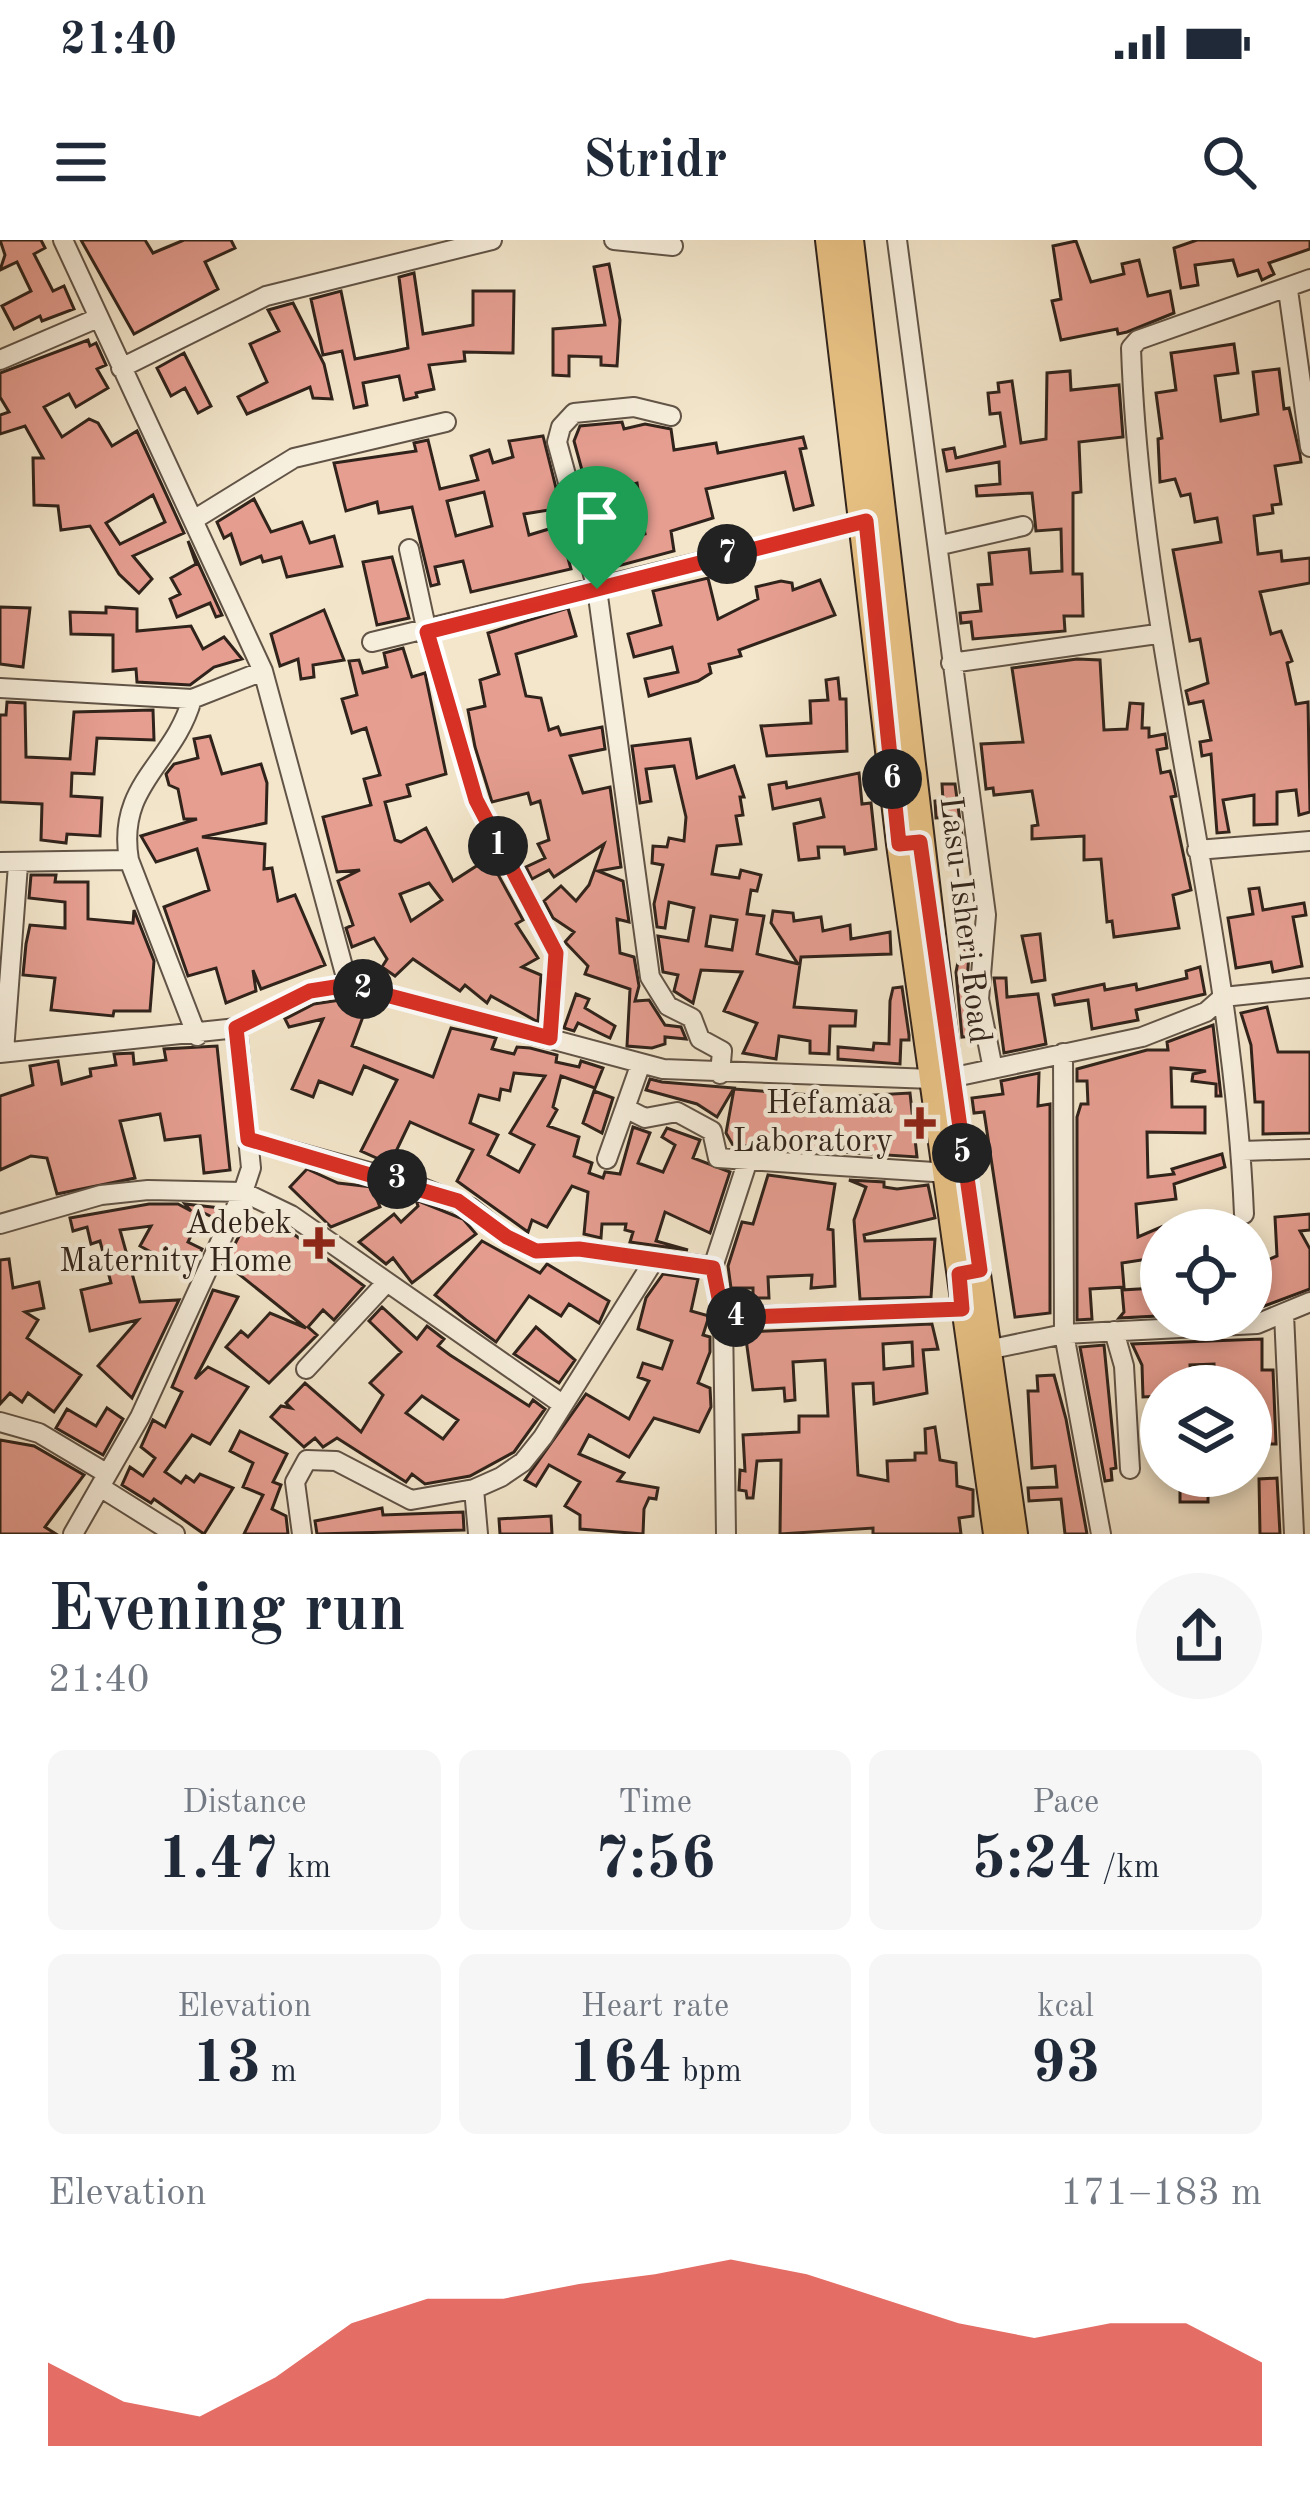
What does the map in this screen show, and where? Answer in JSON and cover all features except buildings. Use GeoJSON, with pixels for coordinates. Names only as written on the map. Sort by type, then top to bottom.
{"type":"FeatureCollection","features":[{"type":"Feature","properties":{"kind":"main road","name":"Lasu-Isheri Road"},"geometry":{"type":"LineString","coordinates":[[829,240],[969,1272],[962,1309],[997,1534]]}},
{"type":"Feature","properties":{"kind":"main road","name":"Lasu-Isheri Road"},"geometry":{"type":"LineString","coordinates":[[851,240],[910,843]]}},
{"type":"Feature","properties":{"kind":"main road","name":"Lasu-Isheri Road"},"geometry":{"type":"LineString","coordinates":[[941,1078],[949,1173],[969,1272],[992,1348],[1015,1534]]}},
{"type":"Feature","properties":{"kind":"street"},"geometry":{"type":"LineString","coordinates":[[63,240],[262,671],[348,985]]}},
{"type":"Feature","properties":{"kind":"street"},"geometry":{"type":"LineString","coordinates":[[121,368],[266,296],[491,240]]}},
{"type":"Feature","properties":{"kind":"street"},"geometry":{"type":"LineString","coordinates":[[614,240],[673,246]]}},
{"type":"Feature","properties":{"kind":"street"},"geometry":{"type":"LineString","coordinates":[[897,240],[941,545],[951,663],[986,915],[979,999],[993,1070]]}},
{"type":"Feature","properties":{"kind":"street"},"geometry":{"type":"LineString","coordinates":[[1244,1209],[1223,997],[1157,634],[1131,348],[1138,340],[1310,279]]}},
{"type":"Feature","properties":{"kind":"street"},"geometry":{"type":"LineString","coordinates":[[1288,290],[1310,447]]}},
{"type":"Feature","properties":{"kind":"street"},"geometry":{"type":"LineString","coordinates":[[0,360],[98,318]]}},
{"type":"Feature","properties":{"kind":"street"},"geometry":{"type":"LineString","coordinates":[[670,416],[634,407],[574,412],[561,427],[557,442],[597,589],[650,977],[668,1006],[692,1018],[700,1039],[722,1052],[720,1074]]}},
{"type":"Feature","properties":{"kind":"street"},"geometry":{"type":"LineString","coordinates":[[195,519],[294,458],[446,422]]}},
{"type":"Feature","properties":{"kind":"street"},"geometry":{"type":"LineString","coordinates":[[372,642],[866,521]]}},
{"type":"Feature","properties":{"kind":"street"},"geometry":{"type":"LineString","coordinates":[[941,545],[1023,526]]}},
{"type":"Feature","properties":{"kind":"street"},"geometry":{"type":"LineString","coordinates":[[409,549],[427,632],[476,800],[556,953],[550,1038]]}},
{"type":"Feature","properties":{"kind":"street"},"geometry":{"type":"LineString","coordinates":[[951,663],[1157,634]]}},
{"type":"Feature","properties":{"kind":"street"},"geometry":{"type":"LineString","coordinates":[[0,688],[192,699],[262,671]]}},
{"type":"Feature","properties":{"kind":"street"},"geometry":{"type":"LineString","coordinates":[[192,699],[184,726],[137,789],[125,836],[129,860],[197,1036]]}},
{"type":"Feature","properties":{"kind":"street"},"geometry":{"type":"LineString","coordinates":[[1197,850],[1310,841]]}},
{"type":"Feature","properties":{"kind":"street"},"geometry":{"type":"LineString","coordinates":[[129,860],[9,864],[2,1052],[197,1036],[236,1028],[310,991],[348,985],[641,1063],[720,1074],[941,1078],[993,1070],[1185,1022],[1223,997],[1310,988]]}},
{"type":"Feature","properties":{"kind":"street"},"geometry":{"type":"LineString","coordinates":[[73,1534],[140,1417],[243,1192],[250,1168],[236,1028]]}},
{"type":"Feature","properties":{"kind":"street"},"geometry":{"type":"LineString","coordinates":[[1063,1053],[1064,1334],[1101,1534]]}},
{"type":"Feature","properties":{"kind":"street"},"geometry":{"type":"LineString","coordinates":[[607,1159],[641,1063]]}},
{"type":"Feature","properties":{"kind":"street"},"geometry":{"type":"LineString","coordinates":[[625,1108],[645,1118],[677,1112],[712,1131],[718,1158],[949,1173]]}},
{"type":"Feature","properties":{"kind":"street"},"geometry":{"type":"LineString","coordinates":[[248,1139],[443,1195],[536,1251],[579,1249],[713,1268]]}},
{"type":"Feature","properties":{"kind":"street"},"geometry":{"type":"LineString","coordinates":[[1241,1151],[1310,1149]]}},
{"type":"Feature","properties":{"kind":"street"},"geometry":{"type":"LineString","coordinates":[[726,1534],[723,1318],[713,1268],[747,1163]]}},
{"type":"Feature","properties":{"kind":"street"},"geometry":{"type":"LineString","coordinates":[[0,1224],[101,1195],[243,1192],[291,1214],[562,1404]]}},
{"type":"Feature","properties":{"kind":"street"},"geometry":{"type":"LineString","coordinates":[[302,1534],[295,1482],[307,1460],[336,1461],[411,1500],[474,1489],[524,1462],[653,1262]]}},
{"type":"Feature","properties":{"kind":"street"},"geometry":{"type":"LineString","coordinates":[[306,1370],[386,1283]]}},
{"type":"Feature","properties":{"kind":"street"},"geometry":{"type":"LineString","coordinates":[[992,1348],[1040,1343],[1064,1334],[1257,1324],[1310,1302]]}},
{"type":"Feature","properties":{"kind":"street"},"geometry":{"type":"LineString","coordinates":[[723,1318],[962,1309]]}},
{"type":"Feature","properties":{"kind":"street"},"geometry":{"type":"LineString","coordinates":[[1285,1315],[1300,1456],[1294,1534]]}},
{"type":"Feature","properties":{"kind":"street"},"geometry":{"type":"LineString","coordinates":[[1114,1331],[1128,1402],[1130,1468]]}},
{"type":"Feature","properties":{"kind":"street"},"geometry":{"type":"LineString","coordinates":[[0,1422],[39,1433],[175,1534]]}},
{"type":"Feature","properties":{"kind":"street"},"geometry":{"type":"LineString","coordinates":[[474,1489],[478,1534]]}},
{"type":"Feature","properties":{"kind":"place","name":"Hefamaa Laboratory"},"geometry":{"type":"Point","coordinates":[920,1123]}},
{"type":"Feature","properties":{"kind":"place","name":"Adebek Maternity Home"},"geometry":{"type":"Point","coordinates":[319,1243]}},
{"type":"Feature","properties":{"kind":"route"},"geometry":{"type":"LineString","coordinates":[[866,521],[899,844],[920,842],[980,1270],[959,1274],[962,1309],[723,1318],[713,1268],[579,1249],[536,1251],[507,1237],[458,1201],[248,1139],[236,1028],[310,991],[348,985],[550,1038],[556,953],[476,800],[427,632],[597,589],[866,521]]}}]}
